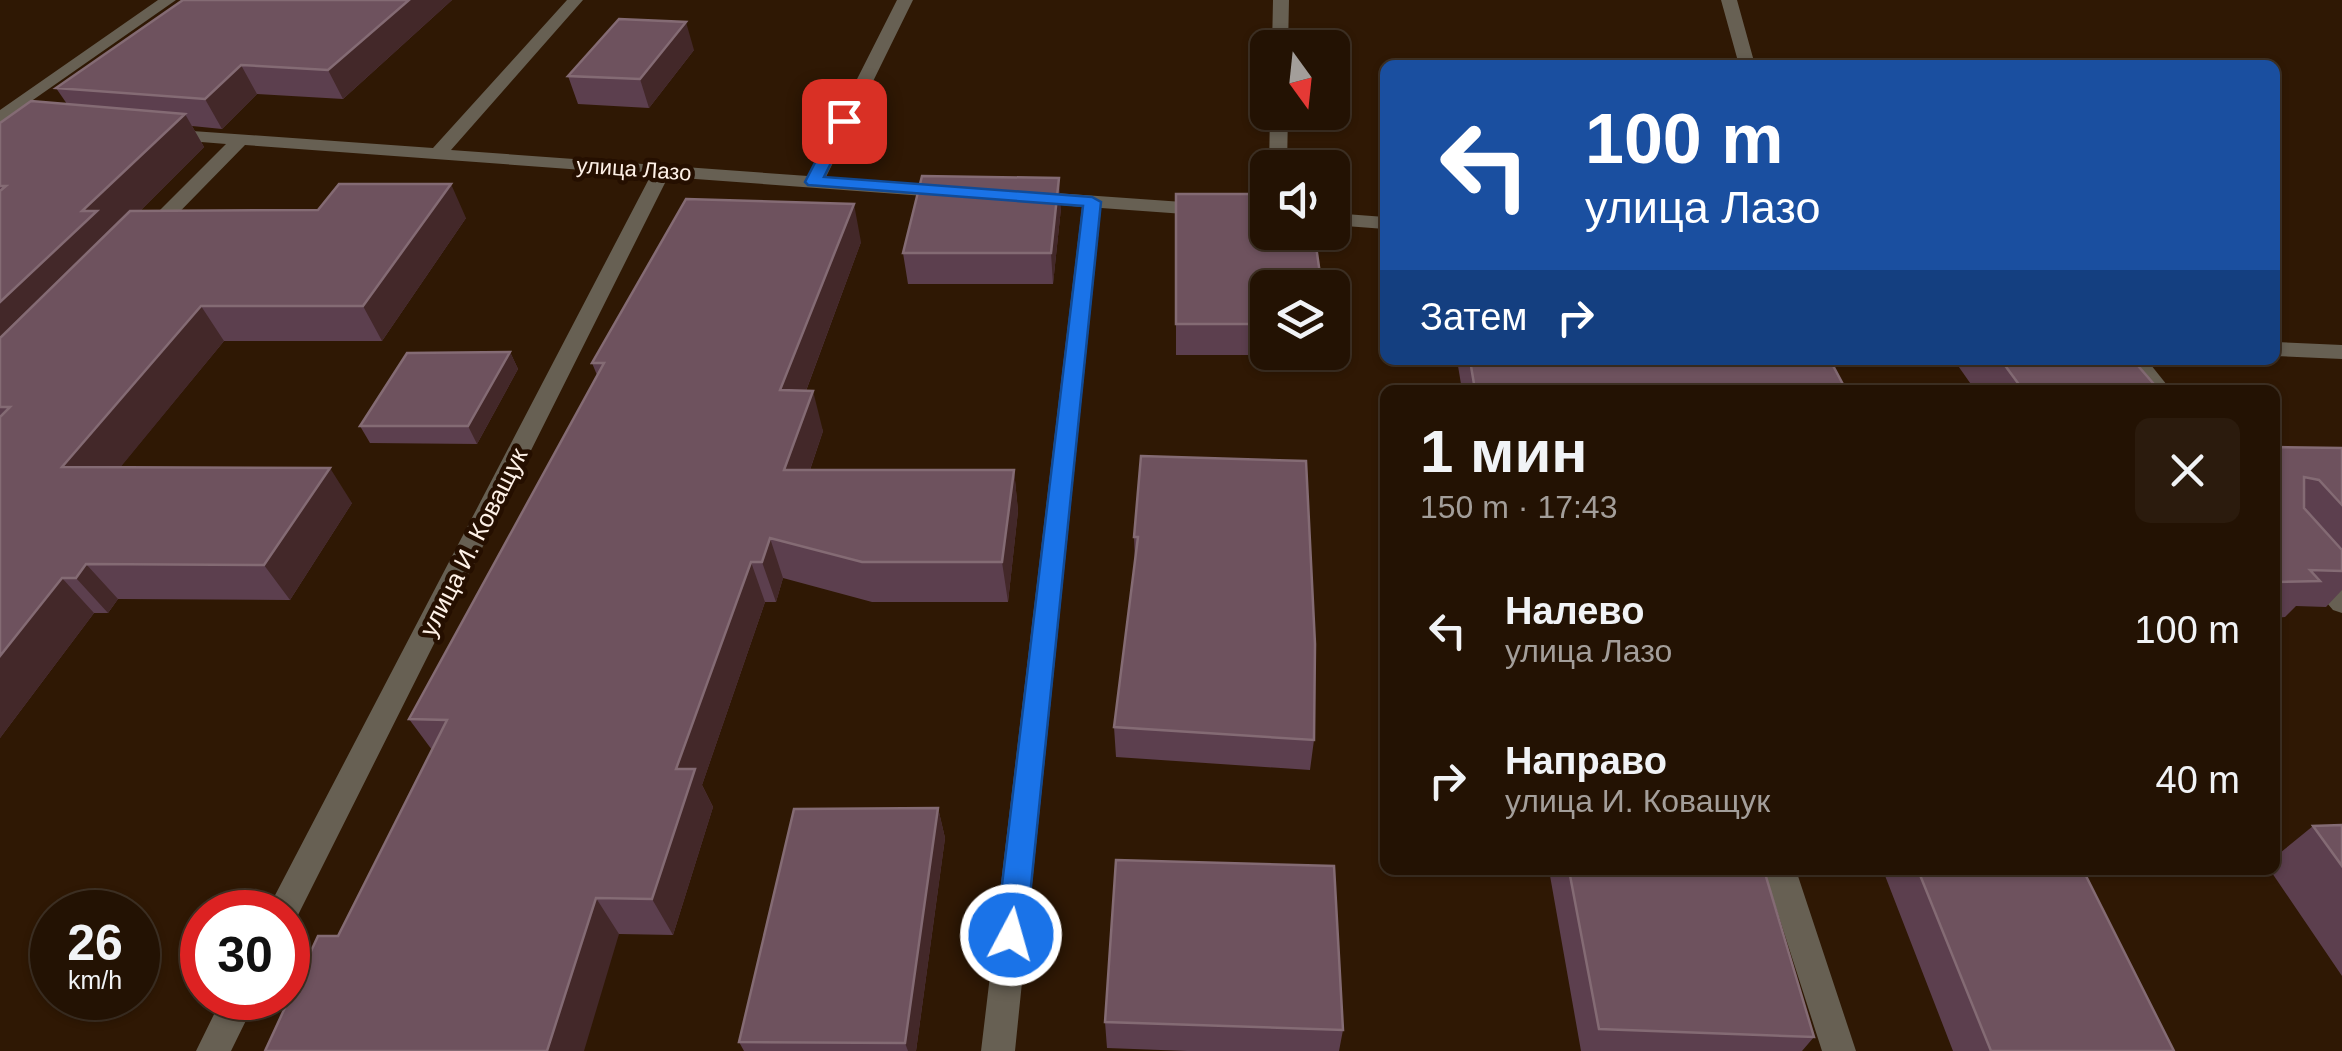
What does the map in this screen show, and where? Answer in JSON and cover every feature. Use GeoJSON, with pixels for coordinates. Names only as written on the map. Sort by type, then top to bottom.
{"type":"FeatureCollection","features":[{"type":"Feature","properties":{"kind":"street"},"geometry":{"type":"LineString","coordinates":[[7,120],[168,0]]}},
{"type":"Feature","properties":{"kind":"street"},"geometry":{"type":"LineString","coordinates":[[437,155],[576,0]]}},
{"type":"Feature","properties":{"kind":"street"},"geometry":{"type":"LineString","coordinates":[[814,182],[905,0]]}},
{"type":"Feature","properties":{"kind":"street"},"geometry":{"type":"LineString","coordinates":[[1280,30],[1281,0]]}},
{"type":"Feature","properties":{"kind":"street"},"geometry":{"type":"LineString","coordinates":[[1729,0],[1745,60]]}},
{"type":"Feature","properties":{"kind":"street","name":"улица Лазо"},"geometry":{"type":"LineString","coordinates":[[139,132],[973,193]]}},
{"type":"Feature","properties":{"kind":"street"},"geometry":{"type":"LineString","coordinates":[[133,248],[239,140]]}},
{"type":"Feature","properties":{"kind":"street","name":"улица И. Коващук"},"geometry":{"type":"LineString","coordinates":[[295,890],[662,171]]}},
{"type":"Feature","properties":{"kind":"street"},"geometry":{"type":"LineString","coordinates":[[1012,196],[1250,213]]}},
{"type":"Feature","properties":{"kind":"street"},"geometry":{"type":"LineString","coordinates":[[998,1051],[1092,202]]}},
{"type":"Feature","properties":{"kind":"street"},"geometry":{"type":"LineString","coordinates":[[1350,220],[1380,223]]}},
{"type":"Feature","properties":{"kind":"street"},"geometry":{"type":"LineString","coordinates":[[2280,349],[2342,352]]}},
{"type":"Feature","properties":{"kind":"street"},"geometry":{"type":"LineString","coordinates":[[2138,365],[2156,385]]}},
{"type":"Feature","properties":{"kind":"street"},"geometry":{"type":"LineString","coordinates":[[2280,531],[2342,603]]}},
{"type":"Feature","properties":{"kind":"street"},"geometry":{"type":"LineString","coordinates":[[1782,875],[1839,1051]]}},
{"type":"Feature","properties":{"kind":"street"},"geometry":{"type":"LineString","coordinates":[[213,1051],[229,1020]]}},
{"type":"Feature","properties":{"kind":"building"},"geometry":{"type":"Polygon","coordinates":[[[183,0],[409,0],[328,70],[241,65],[205,99],[56,88],[183,0]]]}},
{"type":"Feature","properties":{"kind":"building"},"geometry":{"type":"Polygon","coordinates":[[[619,19],[686,22],[640,79],[568,76],[619,19]]]}},
{"type":"Feature","properties":{"kind":"building"},"geometry":{"type":"Polygon","coordinates":[[[31,101],[185,114],[82,211],[97,211],[0,302],[0,191],[6,186],[0,186],[0,123],[31,101]]]}},
{"type":"Feature","properties":{"kind":"building"},"geometry":{"type":"Polygon","coordinates":[[[922,176],[1059,178],[1051,253],[903,253],[922,176]]]}},
{"type":"Feature","properties":{"kind":"building"},"geometry":{"type":"Polygon","coordinates":[[[339,184],[451,184],[363,306],[201,306],[62,467],[330,468],[264,565],[86,564],[76,578],[62,578],[0,656],[0,417],[10,407],[0,407],[0,338],[130,211],[318,210],[339,184]]]}},
{"type":"Feature","properties":{"kind":"building"},"geometry":{"type":"Polygon","coordinates":[[[1176,194],[1250,194],[1250,250],[1317,250],[1319,270],[1250,270],[1250,324],[1176,324],[1176,194]]]}},
{"type":"Feature","properties":{"kind":"building"},"geometry":{"type":"Polygon","coordinates":[[[686,199],[854,204],[780,390],[813,391],[784,470],[1014,470],[1002,562],[862,562],[770,538],[762,562],[751,562],[676,769],[695,769],[652,899],[596,898],[547,1051],[265,1051],[279,1020],[310,1020],[310,953],[318,936],[338,936],[447,720],[409,719],[604,363],[592,363],[686,199]]]}},
{"type":"Feature","properties":{"kind":"building"},"geometry":{"type":"Polygon","coordinates":[[[510,352],[468,426],[360,426],[407,353],[510,352]]]}},
{"type":"Feature","properties":{"kind":"building"},"geometry":{"type":"Polygon","coordinates":[[[1471,365],[1833,365],[1843,385],[1474,385],[1471,365]]]}},
{"type":"Feature","properties":{"kind":"building"},"geometry":{"type":"Polygon","coordinates":[[[2005,365],[2137,365],[2155,385],[2019,385],[2005,365]]]}},
{"type":"Feature","properties":{"kind":"building"},"geometry":{"type":"Polygon","coordinates":[[[2280,447],[2342,448],[2342,505],[2319,480],[2304,477],[2304,508],[2342,550],[2342,571],[2310,570],[2320,581],[2280,582],[2280,447]]]}},
{"type":"Feature","properties":{"kind":"building"},"geometry":{"type":"Polygon","coordinates":[[[1141,456],[1306,461],[1315,644],[1314,740],[1114,727],[1138,537],[1134,537],[1141,456]]]}},
{"type":"Feature","properties":{"kind":"building"},"geometry":{"type":"Polygon","coordinates":[[[938,808],[905,1043],[739,1042],[794,809],[938,808]]]}},
{"type":"Feature","properties":{"kind":"building"},"geometry":{"type":"Polygon","coordinates":[[[2342,825],[2342,866],[2313,826],[2342,825]]]}},
{"type":"Feature","properties":{"kind":"building"},"geometry":{"type":"Polygon","coordinates":[[[1116,860],[1334,866],[1343,1030],[1105,1022],[1116,860]]]}},
{"type":"Feature","properties":{"kind":"building"},"geometry":{"type":"Polygon","coordinates":[[[1570,875],[1765,875],[1814,1037],[1599,1029],[1570,875]]]}},
{"type":"Feature","properties":{"kind":"building"},"geometry":{"type":"Polygon","coordinates":[[[1920,875],[2086,875],[2174,1051],[1991,1051],[1920,875]]]}},
{"type":"Feature","properties":{"kind":"route"},"geometry":{"type":"LineString","coordinates":[[844,121],[814,182],[1092,202],[1011,935]]}}]}
